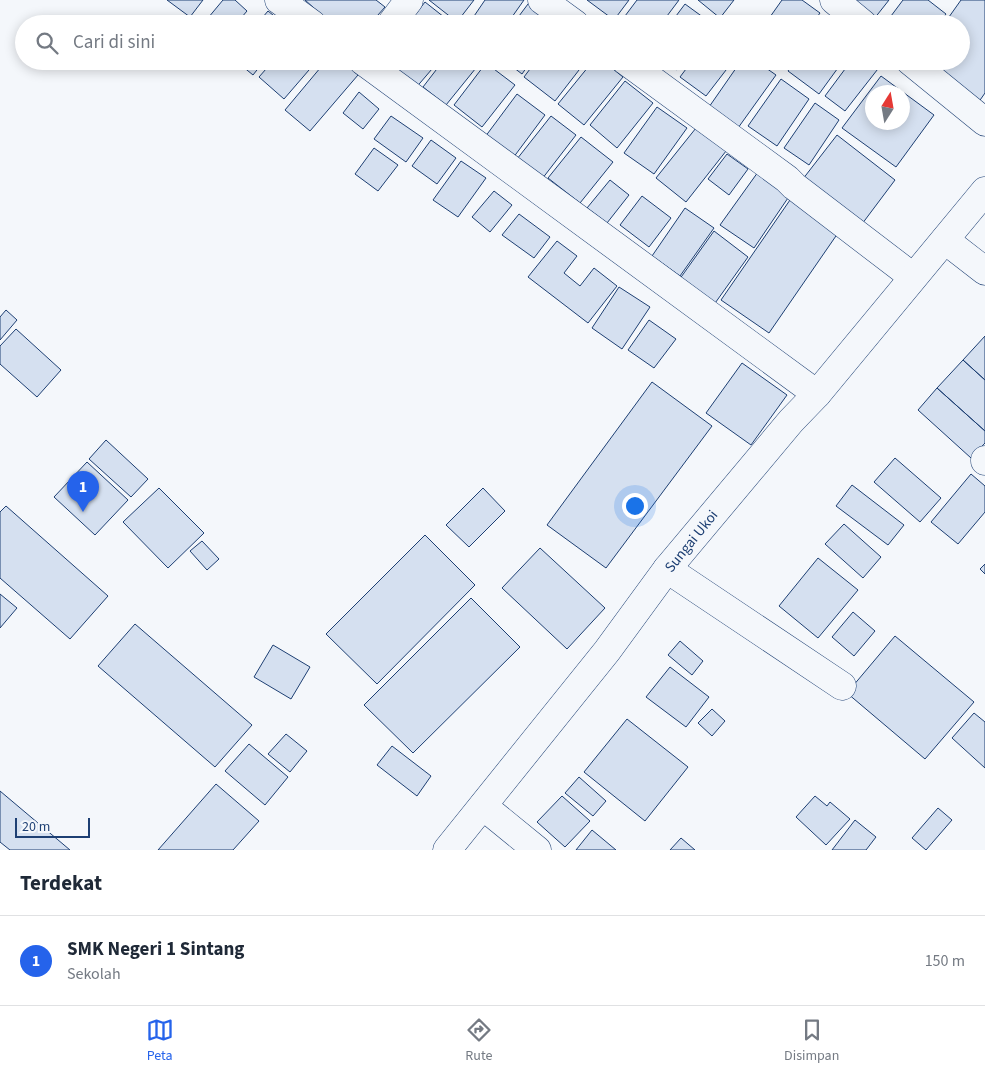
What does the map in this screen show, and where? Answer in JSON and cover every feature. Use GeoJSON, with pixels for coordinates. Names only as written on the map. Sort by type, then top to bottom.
{"type":"FeatureCollection","features":[{"type":"Feature","properties":{"kind":"main road"},"geometry":{"type":"LineString","coordinates":[[279,0],[300,15]]}},
{"type":"Feature","properties":{"kind":"main road"},"geometry":{"type":"LineString","coordinates":[[398,15],[409,0]]}},
{"type":"Feature","properties":{"kind":"main road"},"geometry":{"type":"LineString","coordinates":[[542,0],[562,15]]}},
{"type":"Feature","properties":{"kind":"main road"},"geometry":{"type":"LineString","coordinates":[[834,0],[852,15]]}},
{"type":"Feature","properties":{"kind":"main road"},"geometry":{"type":"LineString","coordinates":[[375,70],[817,394]]}},
{"type":"Feature","properties":{"kind":"main road"},"geometry":{"type":"LineString","coordinates":[[638,70],[787,179],[913,277]]}},
{"type":"Feature","properties":{"kind":"main road"},"geometry":{"type":"LineString","coordinates":[[921,70],[985,122]]}},
{"type":"Feature","properties":{"kind":"main road","name":"Sungai Ukoi"},"geometry":{"type":"LineString","coordinates":[[447,850],[608,651],[667,569],[791,421],[817,394],[985,191]]}},
{"type":"Feature","properties":{"kind":"main road"},"geometry":{"type":"LineString","coordinates":[[945,240],[985,271]]}},
{"type":"Feature","properties":{"kind":"main road"},"geometry":{"type":"LineString","coordinates":[[667,569],[842,686]]}},
{"type":"Feature","properties":{"kind":"main road"},"geometry":{"type":"LineString","coordinates":[[483,806],[537,850]]}},
{"type":"Feature","properties":{"kind":"building"},"geometry":{"type":"Polygon","coordinates":[[[167,0],[203,0],[192,15],[187,15],[167,0]]]}},
{"type":"Feature","properties":{"kind":"building"},"geometry":{"type":"Polygon","coordinates":[[[223,0],[235,0],[247,11],[244,15],[210,15],[223,0]]]}},
{"type":"Feature","properties":{"kind":"building"},"geometry":{"type":"Polygon","coordinates":[[[305,0],[376,0],[385,7],[378,15],[322,15],[305,0]]]}},
{"type":"Feature","properties":{"kind":"building"},"geometry":{"type":"Polygon","coordinates":[[[429,0],[474,0],[462,15],[448,15],[429,0]]]}},
{"type":"Feature","properties":{"kind":"building"},"geometry":{"type":"Polygon","coordinates":[[[485,0],[524,0],[513,15],[475,15],[485,0]]]}},
{"type":"Feature","properties":{"kind":"building"},"geometry":{"type":"Polygon","coordinates":[[[531,0],[549,15],[520,15],[531,0]]]}},
{"type":"Feature","properties":{"kind":"building"},"geometry":{"type":"Polygon","coordinates":[[[587,0],[629,0],[618,15],[607,15],[587,0]]]}},
{"type":"Feature","properties":{"kind":"building"},"geometry":{"type":"Polygon","coordinates":[[[637,0],[679,0],[668,15],[626,15],[637,0]]]}},
{"type":"Feature","properties":{"kind":"building"},"geometry":{"type":"Polygon","coordinates":[[[698,0],[734,0],[722,15],[716,15],[698,0]]]}},
{"type":"Feature","properties":{"kind":"building"},"geometry":{"type":"Polygon","coordinates":[[[782,0],[802,0],[820,13],[819,15],[771,15],[782,0]]]}},
{"type":"Feature","properties":{"kind":"building"},"geometry":{"type":"Polygon","coordinates":[[[852,0],[889,0],[877,15],[869,15],[852,0]]]}},
{"type":"Feature","properties":{"kind":"building"},"geometry":{"type":"Polygon","coordinates":[[[903,0],[928,0],[946,14],[945,15],[892,15],[903,0]]]}},
{"type":"Feature","properties":{"kind":"building"},"geometry":{"type":"Polygon","coordinates":[[[961,0],[985,0],[985,93],[978,103],[932,70],[970,70],[970,15],[950,15],[961,0]]]}},
{"type":"Feature","properties":{"kind":"building"},"geometry":{"type":"Polygon","coordinates":[[[425,2],[441,15],[415,15],[425,2]]]}},
{"type":"Feature","properties":{"kind":"building"},"geometry":{"type":"Polygon","coordinates":[[[685,4],[700,15],[677,15],[685,4]]]}},
{"type":"Feature","properties":{"kind":"building"},"geometry":{"type":"Polygon","coordinates":[[[268,11],[273,15],[265,15],[268,11]]]}},
{"type":"Feature","properties":{"kind":"building"},"geometry":{"type":"Polygon","coordinates":[[[247,70],[257,70],[253,75],[247,70]]]}},
{"type":"Feature","properties":{"kind":"building"},"geometry":{"type":"Polygon","coordinates":[[[265,70],[309,70],[284,99],[259,77],[265,70]]]}},
{"type":"Feature","properties":{"kind":"building"},"geometry":{"type":"Polygon","coordinates":[[[318,70],[352,70],[358,75],[310,131],[285,110],[318,70]]]}},
{"type":"Feature","properties":{"kind":"building"},"geometry":{"type":"Polygon","coordinates":[[[391,70],[431,70],[414,90],[391,70]]]}},
{"type":"Feature","properties":{"kind":"building"},"geometry":{"type":"Polygon","coordinates":[[[436,70],[474,70],[446,105],[423,87],[436,70]]]}},
{"type":"Feature","properties":{"kind":"building"},"geometry":{"type":"Polygon","coordinates":[[[481,70],[495,70],[515,85],[482,127],[454,105],[481,70]]]}},
{"type":"Feature","properties":{"kind":"building"},"geometry":{"type":"Polygon","coordinates":[[[517,70],[525,70],[522,74],[517,70]]]}},
{"type":"Feature","properties":{"kind":"building"},"geometry":{"type":"Polygon","coordinates":[[[529,70],[579,70],[555,101],[524,77],[529,70]]]}},
{"type":"Feature","properties":{"kind":"building"},"geometry":{"type":"Polygon","coordinates":[[[586,70],[614,70],[623,77],[584,125],[558,104],[586,70]]]}},
{"type":"Feature","properties":{"kind":"building"},"geometry":{"type":"Polygon","coordinates":[[[685,70],[726,70],[706,96],[680,77],[685,70]]]}},
{"type":"Feature","properties":{"kind":"building"},"geometry":{"type":"Polygon","coordinates":[[[735,70],[769,70],[776,75],[738,128],[709,107],[735,70]]]}},
{"type":"Feature","properties":{"kind":"building"},"geometry":{"type":"Polygon","coordinates":[[[789,70],[836,70],[819,94],[789,70]]]}},
{"type":"Feature","properties":{"kind":"building"},"geometry":{"type":"Polygon","coordinates":[[[844,70],[877,70],[865,85],[845,111],[825,96],[844,70]]]}},
{"type":"Feature","properties":{"kind":"building"},"geometry":{"type":"Polygon","coordinates":[[[881,76],[893,85],[874,85],[881,76]]]}},
{"type":"Feature","properties":{"kind":"building"},"geometry":{"type":"Polygon","coordinates":[[[781,79],[809,99],[777,146],[748,126],[781,79]]]}},
{"type":"Feature","properties":{"kind":"building"},"geometry":{"type":"Polygon","coordinates":[[[625,81],[653,103],[617,148],[590,125],[625,81]]]}},
{"type":"Feature","properties":{"kind":"building"},"geometry":{"type":"Polygon","coordinates":[[[359,92],[379,109],[363,129],[343,113],[359,92]]]}},
{"type":"Feature","properties":{"kind":"building"},"geometry":{"type":"Polygon","coordinates":[[[517,94],[545,115],[513,158],[485,137],[517,94]]]}},
{"type":"Feature","properties":{"kind":"building"},"geometry":{"type":"Polygon","coordinates":[[[865,97],[865,130],[910,130],[910,97],[934,115],[896,167],[842,128],[865,97]]]}},
{"type":"Feature","properties":{"kind":"building"},"geometry":{"type":"Polygon","coordinates":[[[815,103],[839,120],[809,165],[784,148],[815,103]]]}},
{"type":"Feature","properties":{"kind":"building"},"geometry":{"type":"Polygon","coordinates":[[[657,107],[687,128],[654,174],[624,153],[657,107]]]}},
{"type":"Feature","properties":{"kind":"building"},"geometry":{"type":"Polygon","coordinates":[[[391,116],[423,138],[406,162],[374,139],[391,116]]]}},
{"type":"Feature","properties":{"kind":"building"},"geometry":{"type":"Polygon","coordinates":[[[551,116],[576,135],[542,179],[517,159],[551,116]]]}},
{"type":"Feature","properties":{"kind":"building"},"geometry":{"type":"Polygon","coordinates":[[[700,123],[730,146],[686,202],[656,178],[700,123]]]}},
{"type":"Feature","properties":{"kind":"building"},"geometry":{"type":"Polygon","coordinates":[[[837,135],[895,180],[859,228],[799,184],[837,135]]]}},
{"type":"Feature","properties":{"kind":"building"},"geometry":{"type":"Polygon","coordinates":[[[581,137],[613,162],[580,203],[548,178],[581,137]]]}},
{"type":"Feature","properties":{"kind":"building"},"geometry":{"type":"Polygon","coordinates":[[[431,140],[456,158],[437,184],[412,166],[431,140]]]}},
{"type":"Feature","properties":{"kind":"building"},"geometry":{"type":"Polygon","coordinates":[[[374,148],[398,165],[378,191],[355,174],[374,148]]]}},
{"type":"Feature","properties":{"kind":"building"},"geometry":{"type":"Polygon","coordinates":[[[727,154],[748,169],[729,195],[708,179],[727,154]]]}},
{"type":"Feature","properties":{"kind":"building"},"geometry":{"type":"Polygon","coordinates":[[[461,161],[486,178],[458,217],[433,200],[461,161]]]}},
{"type":"Feature","properties":{"kind":"building"},"geometry":{"type":"Polygon","coordinates":[[[758,172],[790,195],[754,248],[720,225],[758,172]]]}},
{"type":"Feature","properties":{"kind":"building"},"geometry":{"type":"Polygon","coordinates":[[[610,180],[629,195],[607,223],[587,208],[610,180]]]}},
{"type":"Feature","properties":{"kind":"building"},"geometry":{"type":"Polygon","coordinates":[[[494,191],[512,205],[490,232],[472,217],[494,191]]]}},
{"type":"Feature","properties":{"kind":"building"},"geometry":{"type":"Polygon","coordinates":[[[642,196],[671,218],[649,247],[620,225],[642,196]]]}},
{"type":"Feature","properties":{"kind":"building"},"geometry":{"type":"Polygon","coordinates":[[[790,200],[838,233],[769,333],[721,300],[790,200]]]}},
{"type":"Feature","properties":{"kind":"building"},"geometry":{"type":"Polygon","coordinates":[[[685,208],[714,228],[680,276],[652,256],[685,208]]]}},
{"type":"Feature","properties":{"kind":"building"},"geometry":{"type":"Polygon","coordinates":[[[519,214],[550,237],[534,258],[502,235],[519,214]]]}},
{"type":"Feature","properties":{"kind":"building"},"geometry":{"type":"Polygon","coordinates":[[[714,231],[748,257],[713,306],[679,280],[714,231]]]}},
{"type":"Feature","properties":{"kind":"building"},"geometry":{"type":"Polygon","coordinates":[[[557,241],[577,256],[564,273],[580,286],[594,268],[617,286],[588,323],[528,277],[557,241]]]}},
{"type":"Feature","properties":{"kind":"building"},"geometry":{"type":"Polygon","coordinates":[[[619,287],[650,307],[622,349],[592,328],[619,287]]]}},
{"type":"Feature","properties":{"kind":"building"},"geometry":{"type":"Polygon","coordinates":[[[6,310],[17,320],[0,340],[0,317],[6,310]]]}},
{"type":"Feature","properties":{"kind":"building"},"geometry":{"type":"Polygon","coordinates":[[[649,320],[676,339],[654,368],[628,350],[649,320]]]}},
{"type":"Feature","properties":{"kind":"building"},"geometry":{"type":"Polygon","coordinates":[[[16,329],[61,370],[37,397],[0,364],[0,346],[16,329]]]}},
{"type":"Feature","properties":{"kind":"building"},"geometry":{"type":"Polygon","coordinates":[[[985,336],[985,380],[963,360],[985,336]]]}},
{"type":"Feature","properties":{"kind":"building"},"geometry":{"type":"Polygon","coordinates":[[[963,360],[985,380],[985,431],[937,388],[963,360]]]}},
{"type":"Feature","properties":{"kind":"building"},"geometry":{"type":"Polygon","coordinates":[[[742,363],[787,395],[751,445],[706,413],[742,363]]]}},
{"type":"Feature","properties":{"kind":"building"},"geometry":{"type":"Polygon","coordinates":[[[652,382],[712,426],[606,568],[547,525],[652,382]]]}},
{"type":"Feature","properties":{"kind":"building"},"geometry":{"type":"Polygon","coordinates":[[[937,388],[985,431],[985,443],[971,458],[918,410],[937,388]]]}},
{"type":"Feature","properties":{"kind":"building"},"geometry":{"type":"Polygon","coordinates":[[[106,440],[148,479],[131,497],[89,459],[106,440]]]}},
{"type":"Feature","properties":{"kind":"building"},"geometry":{"type":"Polygon","coordinates":[[[895,458],[941,498],[920,522],[874,482],[895,458]]]}},
{"type":"Feature","properties":{"kind":"building"},"geometry":{"type":"Polygon","coordinates":[[[87,462],[128,500],[95,535],[54,497],[87,462]]]}},
{"type":"Feature","properties":{"kind":"building"},"geometry":{"type":"Polygon","coordinates":[[[971,474],[985,486],[985,512],[958,544],[931,522],[971,474]]]}},
{"type":"Feature","properties":{"kind":"building"},"geometry":{"type":"Polygon","coordinates":[[[852,485],[904,525],[888,545],[836,506],[852,485]]]}},
{"type":"Feature","properties":{"kind":"building"},"geometry":{"type":"Polygon","coordinates":[[[159,488],[204,533],[168,568],[123,522],[159,488]]]}},
{"type":"Feature","properties":{"kind":"building"},"geometry":{"type":"Polygon","coordinates":[[[483,488],[505,511],[469,547],[446,525],[483,488]]]}},
{"type":"Feature","properties":{"kind":"building"},"geometry":{"type":"Polygon","coordinates":[[[6,506],[108,596],[70,639],[0,578],[0,512],[6,506]]]}},
{"type":"Feature","properties":{"kind":"building"},"geometry":{"type":"Polygon","coordinates":[[[844,524],[881,557],[863,578],[825,544],[844,524]]]}},
{"type":"Feature","properties":{"kind":"building"},"geometry":{"type":"Polygon","coordinates":[[[425,535],[475,585],[377,684],[326,634],[425,535]]]}},
{"type":"Feature","properties":{"kind":"building"},"geometry":{"type":"Polygon","coordinates":[[[202,541],[219,559],[207,570],[190,551],[202,541]]]}},
{"type":"Feature","properties":{"kind":"building"},"geometry":{"type":"Polygon","coordinates":[[[540,548],[605,608],[567,649],[502,588],[540,548]]]}},
{"type":"Feature","properties":{"kind":"building"},"geometry":{"type":"Polygon","coordinates":[[[818,558],[858,590],[818,638],[779,606],[818,558]]]}},
{"type":"Feature","properties":{"kind":"building"},"geometry":{"type":"Polygon","coordinates":[[[985,564],[985,574],[980,569],[985,564]]]}},
{"type":"Feature","properties":{"kind":"building"},"geometry":{"type":"Polygon","coordinates":[[[0,594],[17,608],[0,628],[0,594]]]}},
{"type":"Feature","properties":{"kind":"building"},"geometry":{"type":"Polygon","coordinates":[[[471,598],[520,647],[413,753],[364,705],[471,598]]]}},
{"type":"Feature","properties":{"kind":"building"},"geometry":{"type":"Polygon","coordinates":[[[853,612],[875,631],[854,656],[832,637],[853,612]]]}},
{"type":"Feature","properties":{"kind":"building"},"geometry":{"type":"Polygon","coordinates":[[[135,624],[252,725],[215,767],[98,666],[135,624]]]}},
{"type":"Feature","properties":{"kind":"building"},"geometry":{"type":"Polygon","coordinates":[[[895,636],[974,702],[925,759],[847,693],[895,636]]]}},
{"type":"Feature","properties":{"kind":"building"},"geometry":{"type":"Polygon","coordinates":[[[680,641],[703,661],[692,675],[668,655],[680,641]]]}},
{"type":"Feature","properties":{"kind":"building"},"geometry":{"type":"Polygon","coordinates":[[[273,645],[310,667],[291,699],[254,677],[273,645]]]}},
{"type":"Feature","properties":{"kind":"building"},"geometry":{"type":"Polygon","coordinates":[[[670,667],[709,697],[686,727],[646,697],[670,667]]]}},
{"type":"Feature","properties":{"kind":"building"},"geometry":{"type":"Polygon","coordinates":[[[712,709],[725,721],[712,736],[698,723],[712,709]]]}},
{"type":"Feature","properties":{"kind":"building"},"geometry":{"type":"Polygon","coordinates":[[[974,713],[985,722],[985,768],[952,738],[974,713]]]}},
{"type":"Feature","properties":{"kind":"building"},"geometry":{"type":"Polygon","coordinates":[[[627,719],[688,767],[645,821],[584,772],[627,719]]]}},
{"type":"Feature","properties":{"kind":"building"},"geometry":{"type":"Polygon","coordinates":[[[286,734],[307,751],[290,772],[268,754],[286,734]]]}},
{"type":"Feature","properties":{"kind":"building"},"geometry":{"type":"Polygon","coordinates":[[[249,744],[288,777],[265,805],[225,771],[249,744]]]}},
{"type":"Feature","properties":{"kind":"building"},"geometry":{"type":"Polygon","coordinates":[[[392,746],[431,776],[417,796],[377,765],[392,746]]]}},
{"type":"Feature","properties":{"kind":"building"},"geometry":{"type":"Polygon","coordinates":[[[579,777],[606,801],[593,816],[565,793],[579,777]]]}},
{"type":"Feature","properties":{"kind":"building"},"geometry":{"type":"Polygon","coordinates":[[[216,784],[259,821],[233,850],[158,850],[216,784]]]}},
{"type":"Feature","properties":{"kind":"building"},"geometry":{"type":"Polygon","coordinates":[[[0,791],[70,850],[10,850],[0,842],[0,791]]]}},
{"type":"Feature","properties":{"kind":"building"},"geometry":{"type":"Polygon","coordinates":[[[562,796],[590,821],[565,847],[537,822],[562,796]]]}},
{"type":"Feature","properties":{"kind":"building"},"geometry":{"type":"Polygon","coordinates":[[[815,796],[827,806],[830,802],[850,819],[826,845],[796,817],[815,796]]]}},
{"type":"Feature","properties":{"kind":"building"},"geometry":{"type":"Polygon","coordinates":[[[938,808],[952,820],[926,850],[912,838],[938,808]]]}},
{"type":"Feature","properties":{"kind":"building"},"geometry":{"type":"Polygon","coordinates":[[[855,820],[876,837],[866,850],[832,850],[855,820]]]}},
{"type":"Feature","properties":{"kind":"building"},"geometry":{"type":"Polygon","coordinates":[[[592,830],[616,850],[576,850],[592,830]]]}},
{"type":"Feature","properties":{"kind":"building"},"geometry":{"type":"Polygon","coordinates":[[[681,838],[695,850],[670,850],[681,838]]]}},
{"type":"Feature","properties":{"kind":"place","name":"SMK Negeri 1 Sintang"},"geometry":{"type":"Point","coordinates":[83,512]}}]}
